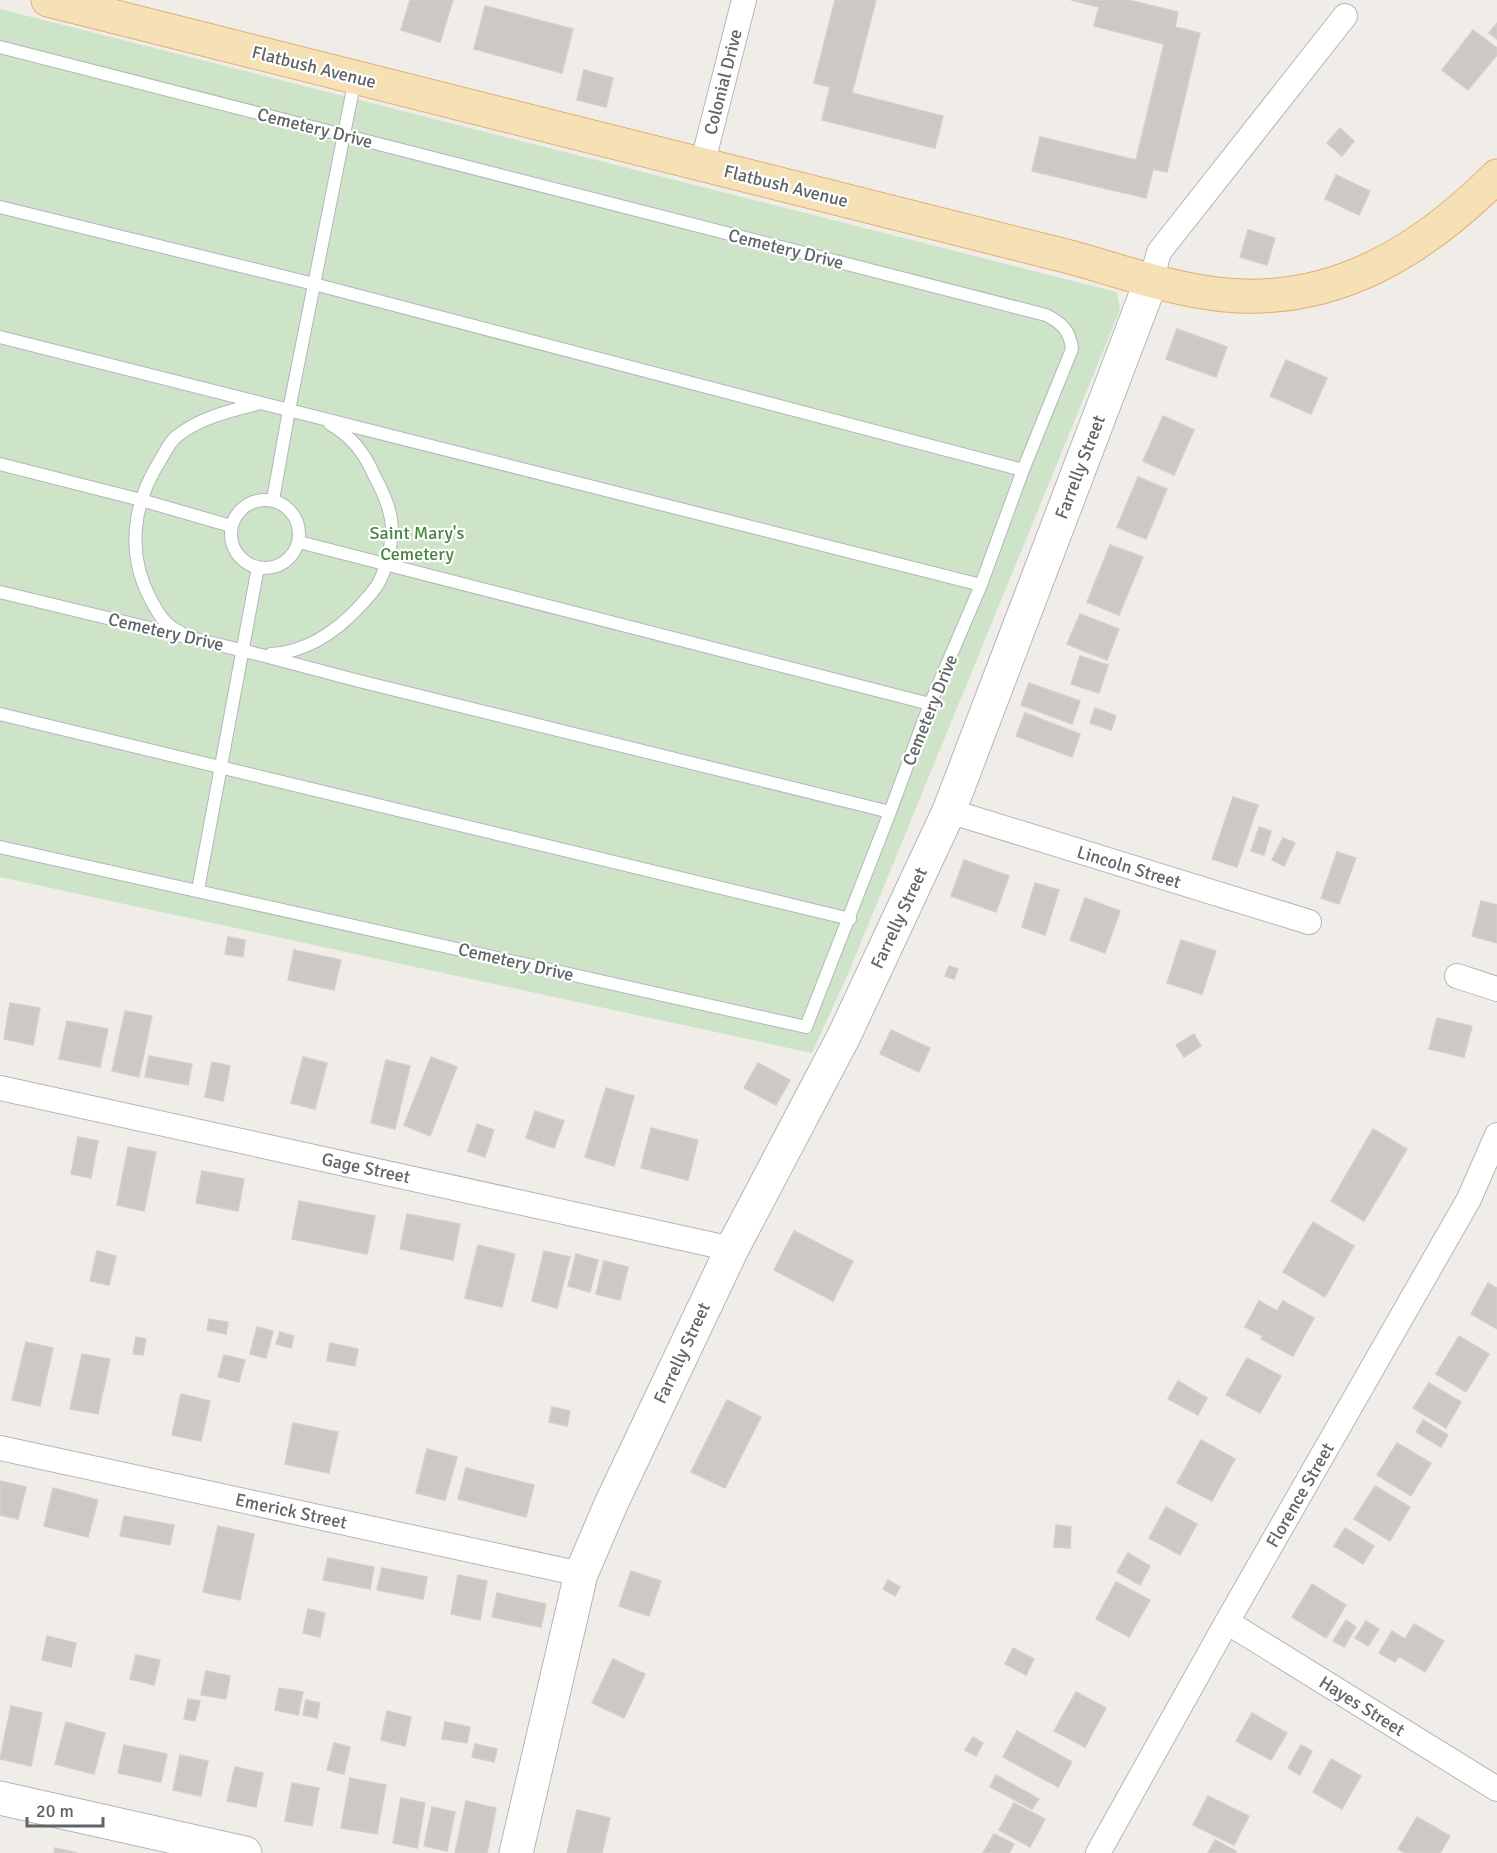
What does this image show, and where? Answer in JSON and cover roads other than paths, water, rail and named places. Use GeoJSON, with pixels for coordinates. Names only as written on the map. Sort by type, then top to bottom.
{"type":"FeatureCollection","features":[{"type":"Feature","properties":{"kind":"main road","name":"Flatbush Avenue"},"geometry":{"type":"LineString","coordinates":[[48,0],[1070,257],[1151,281],[1226,295],[1266,296],[1307,292],[1345,280],[1387,261],[1425,237],[1463,208],[1497,176]]}},
{"type":"Feature","properties":{"kind":"street","name":"Colonial Drive"},"geometry":{"type":"LineString","coordinates":[[702,165],[744,0]]}},
{"type":"Feature","properties":{"kind":"street","name":"Farrelly Street"},"geometry":{"type":"LineString","coordinates":[[516,1853],[581,1574],[611,1504],[732,1249],[844,1036],[949,811],[1151,281],[1159,252],[1344,16]]}},
{"type":"Feature","properties":{"kind":"street","name":"Lincoln Street"},"geometry":{"type":"LineString","coordinates":[[949,811],[1309,922]]}},
{"type":"Feature","properties":{"kind":"street"},"geometry":{"type":"LineString","coordinates":[[1457,976],[1497,989]]}},
{"type":"Feature","properties":{"kind":"street","name":"Gage Street"},"geometry":{"type":"LineString","coordinates":[[0,1088],[732,1249]]}},
{"type":"Feature","properties":{"kind":"street","name":"Florence Street"},"geometry":{"type":"LineString","coordinates":[[1098,1853],[1469,1199],[1497,1135]]}},
{"type":"Feature","properties":{"kind":"street","name":"Emerick Street"},"geometry":{"type":"LineString","coordinates":[[0,1448],[581,1574]]}},
{"type":"Feature","properties":{"kind":"street","name":"Hayes Street"},"geometry":{"type":"LineString","coordinates":[[1227,1622],[1497,1789]]}},
{"type":"Feature","properties":{"kind":"street"},"geometry":{"type":"LineString","coordinates":[[0,1798],[245,1853]]}},
{"type":"Feature","properties":{"kind":"lane","name":"Cemetery Drive"},"geometry":{"type":"LineString","coordinates":[[0,47],[1046,315],[1060,322],[1067,330],[1071,338],[1072,349],[1023,470],[981,585],[930,704],[850,919],[806,1027],[0,847]]}},
{"type":"Feature","properties":{"kind":"lane"},"geometry":{"type":"LineString","coordinates":[[273,500],[288,410],[356,78]]}},
{"type":"Feature","properties":{"kind":"lane"},"geometry":{"type":"LineString","coordinates":[[0,207],[314,284],[1023,470]]}},
{"type":"Feature","properties":{"kind":"lane"},"geometry":{"type":"LineString","coordinates":[[0,337],[981,585]]}},
{"type":"Feature","properties":{"kind":"lane"},"geometry":{"type":"LineString","coordinates":[[198,640],[172,628],[159,616],[144,587],[134,545],[135,522],[149,476],[175,437],[219,413],[259,403]]}},
{"type":"Feature","properties":{"kind":"lane"},"geometry":{"type":"LineString","coordinates":[[261,655],[287,653],[327,635],[346,621],[364,601],[378,584],[386,564],[392,530],[387,501],[367,458],[351,440],[333,426],[313,416]]}},
{"type":"Feature","properties":{"kind":"lane"},"geometry":{"type":"LineString","coordinates":[[0,464],[231,526]]}},
{"type":"Feature","properties":{"kind":"lane"},"geometry":{"type":"LineString","coordinates":[[260,500],[273,500],[286,506],[295,516],[300,528],[299,542],[294,554],[284,563],[271,568],[258,567],[245,562],[236,552],[231,539],[231,526],[237,514],[247,505],[260,500]]}},
{"type":"Feature","properties":{"kind":"lane"},"geometry":{"type":"LineString","coordinates":[[299,542],[930,704]]}},
{"type":"Feature","properties":{"kind":"lane"},"geometry":{"type":"LineString","coordinates":[[198,890],[258,567]]}},
{"type":"Feature","properties":{"kind":"lane","name":"Cemetery Drive"},"geometry":{"type":"LineString","coordinates":[[0,592],[890,812]]}},
{"type":"Feature","properties":{"kind":"lane"},"geometry":{"type":"LineString","coordinates":[[0,714],[850,919]]}},
{"type":"Feature","properties":{"kind":"park label","name":"Saint Mary's Cemetery"},"geometry":{"type":"Point","coordinates":[417,543]}}]}
